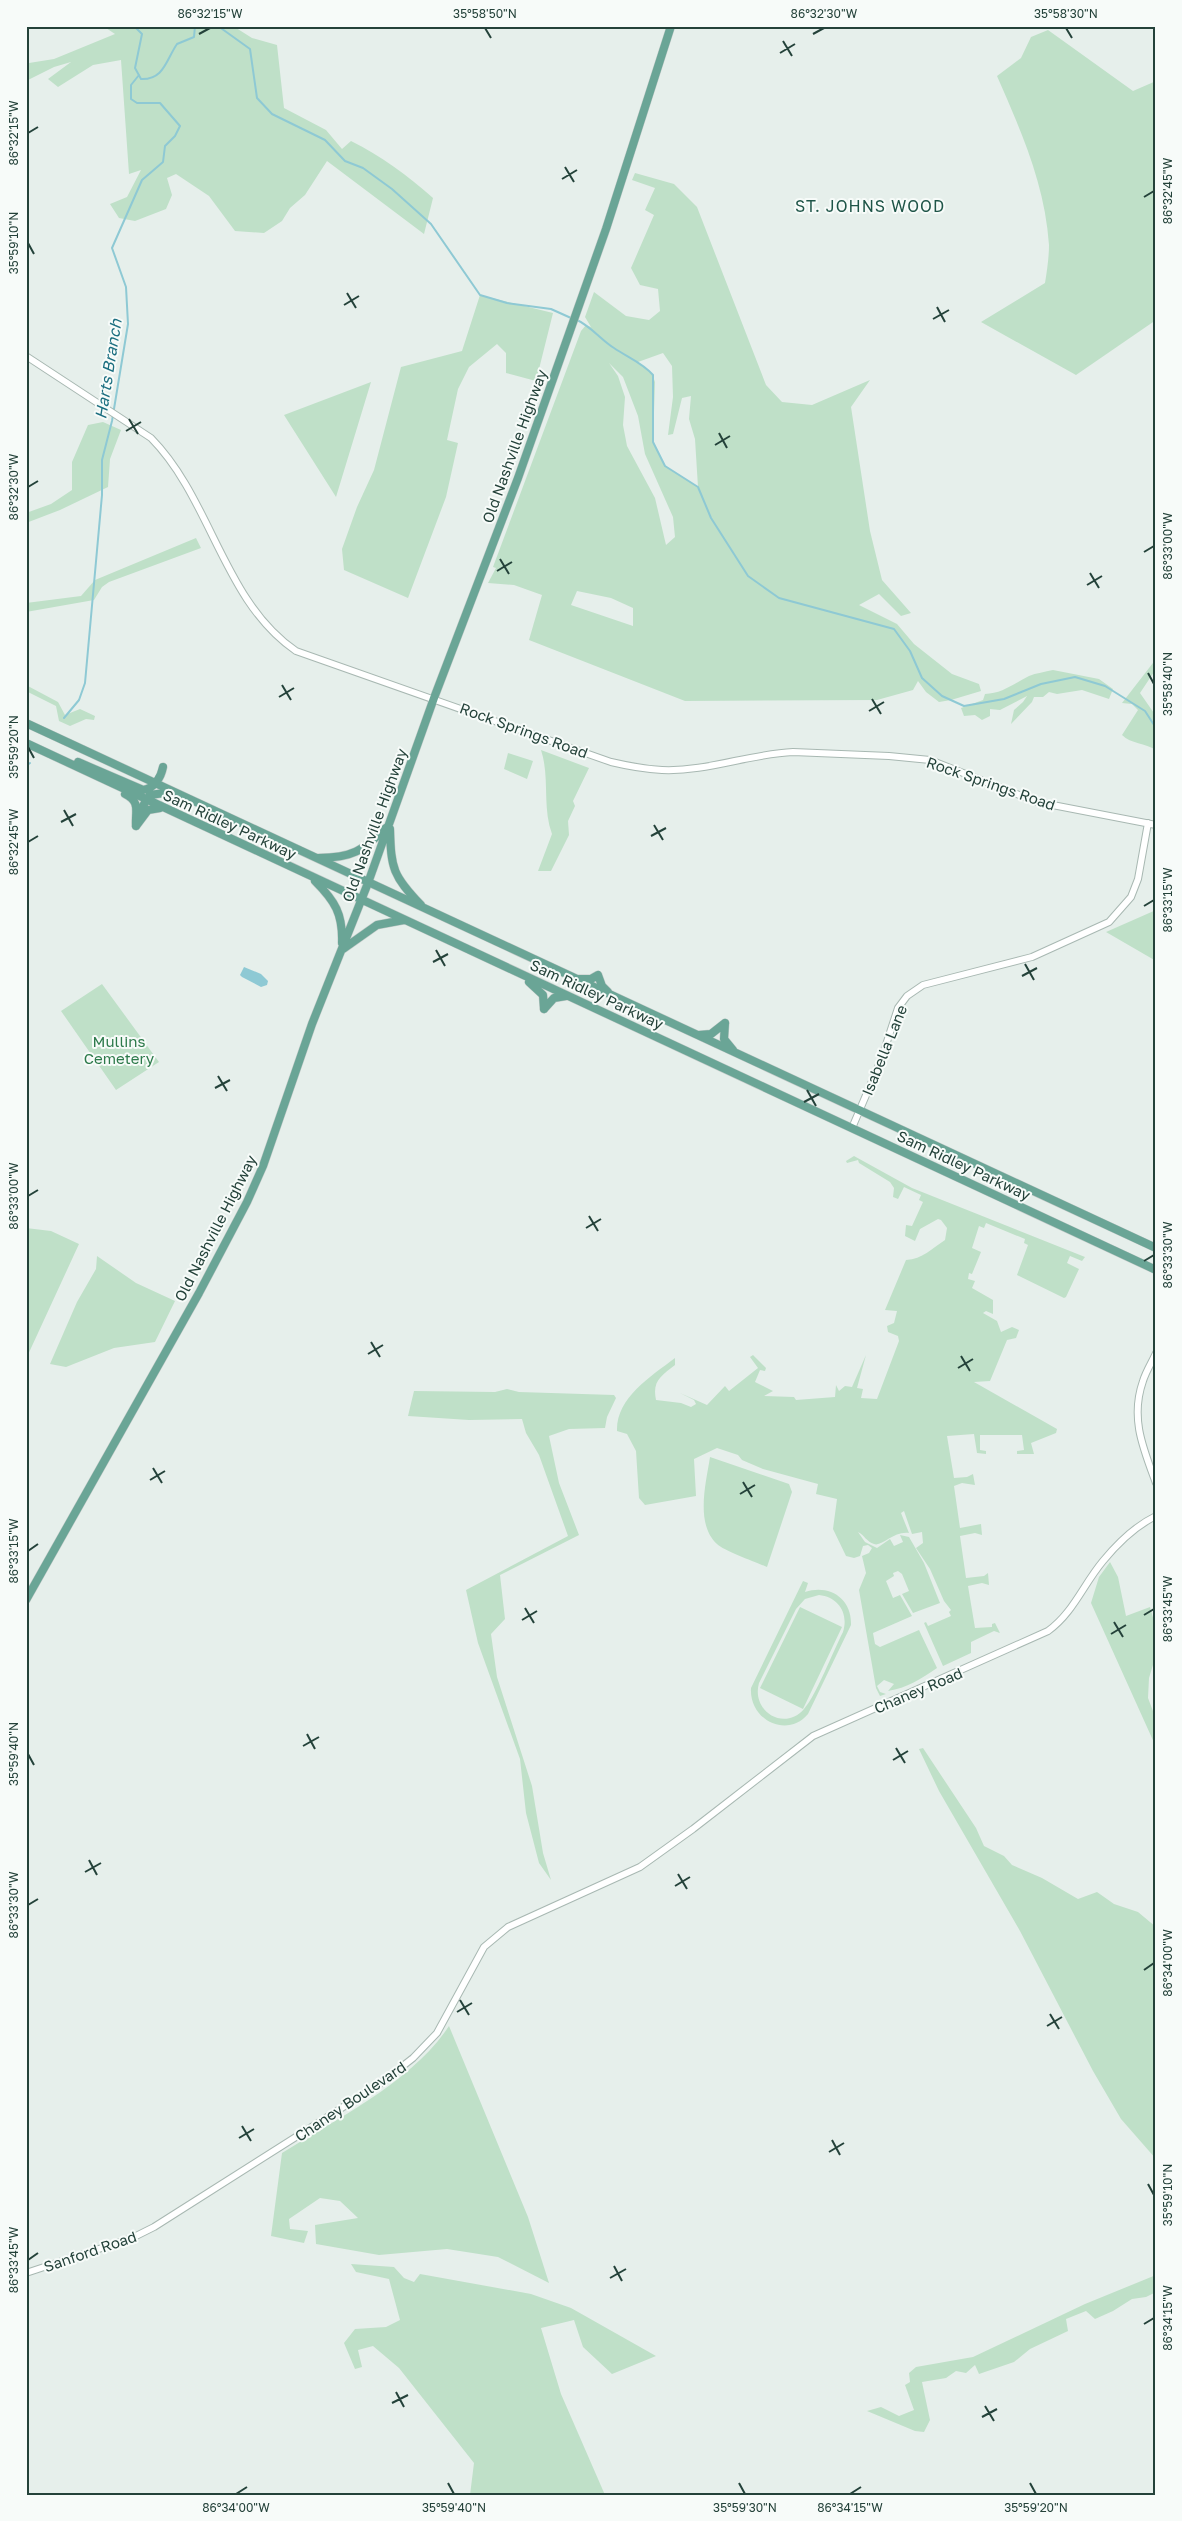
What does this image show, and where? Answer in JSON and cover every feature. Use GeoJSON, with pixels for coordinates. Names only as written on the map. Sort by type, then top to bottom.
{"type":"FeatureCollection","features":[{"type":"Feature","properties":{"kind":"main road","name":"Old Nashville Highway"},"geometry":{"type":"LineString","coordinates":[[26,1600],[138,1404],[247,1202],[263,1166],[312,1024],[368,883],[434,698],[518,478],[632,149],[670,26]]}},
{"type":"Feature","properties":{"kind":"main road","name":"Sam Ridley Parkway"},"geometry":{"type":"LineString","coordinates":[[26,723],[1156,1248]]}},
{"type":"Feature","properties":{"kind":"main road","name":"Sam Ridley Parkway"},"geometry":{"type":"LineString","coordinates":[[26,743],[1156,1270]]}},
{"type":"Feature","properties":{"kind":"main road"},"geometry":{"type":"LineString","coordinates":[[62,760],[71,759],[137,789],[148,789],[154,784],[160,778],[163,767],[156,775],[141,778]]}},
{"type":"Feature","properties":{"kind":"main road"},"geometry":{"type":"LineString","coordinates":[[62,760],[76,770],[131,797],[137,805],[136,826],[148,810],[164,808]]}},
{"type":"Feature","properties":{"kind":"main road"},"geometry":{"type":"LineString","coordinates":[[137,815],[146,799],[154,793],[164,793],[230,823],[234,821]]}},
{"type":"Feature","properties":{"kind":"main road"},"geometry":{"type":"LineString","coordinates":[[313,857],[338,858],[352,855],[367,846],[389,825]]}},
{"type":"Feature","properties":{"kind":"main road"},"geometry":{"type":"LineString","coordinates":[[389,825],[391,857],[395,873],[402,886],[425,909]]}},
{"type":"Feature","properties":{"kind":"main road"},"geometry":{"type":"LineString","coordinates":[[312,878],[337,906],[342,926],[342,950]]}},
{"type":"Feature","properties":{"kind":"main road"},"geometry":{"type":"LineString","coordinates":[[342,950],[378,925],[404,920]]}},
{"type":"Feature","properties":{"kind":"main road"},"geometry":{"type":"LineString","coordinates":[[511,970],[535,986],[543,995],[544,1009],[554,998],[568,996]]}},
{"type":"Feature","properties":{"kind":"main road"},"geometry":{"type":"LineString","coordinates":[[574,979],[587,980],[598,975],[602,986],[611,995]]}},
{"type":"Feature","properties":{"kind":"main road"},"geometry":{"type":"LineString","coordinates":[[696,1034],[711,1034],[725,1023],[724,1039],[737,1053]]}},
{"type":"Feature","properties":{"kind":"street","name":"Rock Springs Road"},"geometry":{"type":"LineString","coordinates":[[26,356],[151,438],[172,460],[192,493],[243,592],[263,623],[279,640],[296,651],[612,762],[637,768],[663,770],[696,768],[773,753],[793,752],[913,758],[952,767],[1037,802],[1156,825]]}},
{"type":"Feature","properties":{"kind":"street","name":"Isabella Lane"},"geometry":{"type":"LineString","coordinates":[[852,1128],[881,1060],[898,1008],[907,996],[923,985],[1032,957],[1109,922],[1131,897],[1138,879],[1148,823]]}},
{"type":"Feature","properties":{"kind":"street"},"geometry":{"type":"LineString","coordinates":[[1156,1353],[1139,1394],[1137,1423],[1156,1482]]}},
{"type":"Feature","properties":{"kind":"street","name":"Chaney Road"},"geometry":{"type":"LineString","coordinates":[[664,1851],[813,1736],[1048,1631],[1059,1623],[1073,1607],[1102,1562],[1138,1525],[1156,1516]]}},
{"type":"Feature","properties":{"kind":"street","name":"Chaney Boulevard"},"geometry":{"type":"LineString","coordinates":[[154,2228],[382,2083],[413,2058],[437,2033],[471,1968],[484,1947],[494,1937],[527,1918],[640,1867],[664,1851]]}},
{"type":"Feature","properties":{"kind":"street","name":"Sanford Road"},"geometry":{"type":"LineString","coordinates":[[26,2273],[132,2238],[154,2228]]}},
{"type":"Feature","properties":{"kind":"green space"},"geometry":{"type":"Polygon","coordinates":[[[103,26],[233,26],[252,38],[277,45],[284,108],[326,130],[342,149],[351,141],[373,153],[404,174],[433,198],[424,234],[327,161],[305,195],[290,208],[282,221],[264,233],[235,231],[209,196],[176,174],[167,178],[172,195],[166,209],[135,221],[119,218],[110,204],[127,197],[141,170],[129,174],[121,60],[93,65],[58,87],[48,79],[71,62],[54,67],[28,80],[29,63],[54,59],[115,34],[103,26]]]}},
{"type":"Feature","properties":{"kind":"green space"},"geometry":{"type":"Polygon","coordinates":[[[1048,30],[1133,91],[1156,81],[1156,320],[1076,375],[981,322],[1045,283],[1049,245],[1043,201],[1023,138],[997,76],[1021,58],[1031,37],[1048,30]]]}},
{"type":"Feature","properties":{"kind":"green space"},"geometry":{"type":"Polygon","coordinates":[[[635,173],[674,184],[697,207],[766,385],[782,402],[812,405],[870,380],[851,407],[870,531],[882,580],[911,613],[901,616],[879,594],[859,605],[897,624],[914,644],[952,674],[979,684],[981,691],[939,702],[926,692],[918,681],[913,690],[877,700],[685,701],[529,640],[542,595],[514,585],[488,583],[496,568],[493,567],[581,331],[586,325],[591,327],[585,317],[594,292],[626,316],[649,320],[660,311],[658,289],[640,285],[631,268],[654,215],[645,210],[655,188],[632,180],[635,173]],[[663,353],[638,362],[650,373],[655,382],[653,442],[665,466],[698,487],[695,439],[689,419],[691,396],[682,398],[673,434],[668,435],[673,397],[672,366],[663,353]],[[609,363],[618,376],[625,397],[623,425],[627,446],[655,498],[666,545],[675,537],[673,517],[645,454],[638,416],[623,377],[609,363]],[[577,591],[571,605],[633,626],[633,608],[611,598],[577,591]]]}},
{"type":"Feature","properties":{"kind":"green space"},"geometry":{"type":"Polygon","coordinates":[[[480,295],[553,313],[536,381],[506,373],[506,353],[497,344],[469,367],[458,389],[447,440],[458,443],[446,497],[408,598],[344,570],[342,549],[357,507],[374,470],[401,367],[462,351],[480,295]]]}},
{"type":"Feature","properties":{"kind":"green space"},"geometry":{"type":"Polygon","coordinates":[[[371,382],[336,497],[284,415],[371,382]]]}},
{"type":"Feature","properties":{"kind":"green space"},"geometry":{"type":"Polygon","coordinates":[[[103,422],[121,430],[110,459],[108,487],[60,510],[26,523],[26,513],[51,504],[72,490],[72,462],[88,425],[103,422]]]}},
{"type":"Feature","properties":{"kind":"green space"},"geometry":{"type":"Polygon","coordinates":[[[196,538],[201,548],[109,582],[102,587],[94,600],[26,612],[26,603],[81,596],[95,580],[196,538]]]}},
{"type":"Feature","properties":{"kind":"green space"},"geometry":{"type":"Polygon","coordinates":[[[1156,659],[1156,669],[1140,693],[1156,716],[1156,750],[1122,735],[1138,710],[1132,704],[1122,703],[1156,659]]]}},
{"type":"Feature","properties":{"kind":"green space"},"geometry":{"type":"Polygon","coordinates":[[[1053,670],[1099,679],[1113,689],[1109,699],[1082,690],[1057,694],[1049,692],[1043,697],[1034,697],[1032,702],[1011,724],[1014,710],[1027,696],[1000,710],[990,709],[990,716],[982,720],[975,715],[964,716],[961,708],[983,700],[985,694],[1003,690],[1032,675],[1053,670]]]}},
{"type":"Feature","properties":{"kind":"green space"},"geometry":{"type":"Polygon","coordinates":[[[26,685],[58,702],[65,715],[80,709],[95,716],[94,720],[86,719],[70,726],[59,721],[56,706],[26,691],[26,685]]]}},
{"type":"Feature","properties":{"kind":"green space"},"geometry":{"type":"Polygon","coordinates":[[[541,750],[589,768],[573,801],[575,806],[568,821],[569,835],[551,871],[538,871],[552,834],[547,813],[544,760],[541,750]]]}},
{"type":"Feature","properties":{"kind":"green space"},"geometry":{"type":"Polygon","coordinates":[[[508,753],[533,761],[527,779],[504,769],[508,753]]]}},
{"type":"Feature","properties":{"kind":"green space"},"geometry":{"type":"Polygon","coordinates":[[[1156,910],[1156,961],[1106,932],[1156,910]]]}},
{"type":"Feature","properties":{"kind":"green space","name":"Mullins Cemetery"},"geometry":{"type":"Polygon","coordinates":[[[102,984],[159,1062],[116,1090],[61,1011],[102,984]]]}},
{"type":"Feature","properties":{"kind":"green space"},"geometry":{"type":"Polygon","coordinates":[[[854,1156],[912,1188],[1085,1257],[1082,1261],[1070,1256],[1067,1263],[1079,1269],[1064,1298],[1017,1275],[1028,1245],[1024,1243],[1025,1239],[986,1223],[984,1228],[979,1226],[972,1248],[981,1252],[972,1274],[969,1273],[968,1279],[975,1281],[972,1288],[993,1300],[993,1314],[986,1311],[983,1313],[997,1321],[1001,1332],[1012,1327],[1019,1330],[1016,1338],[1007,1340],[990,1381],[974,1382],[1057,1429],[1056,1433],[1031,1443],[1034,1454],[1017,1454],[1017,1451],[1024,1450],[1022,1435],[980,1435],[980,1450],[986,1451],[986,1454],[977,1453],[974,1434],[947,1436],[954,1478],[967,1477],[973,1474],[975,1485],[962,1483],[954,1486],[960,1528],[981,1524],[982,1535],[975,1533],[960,1536],[966,1578],[984,1576],[988,1573],[989,1585],[982,1583],[968,1586],[975,1628],[992,1627],[992,1624],[995,1623],[1000,1633],[994,1631],[971,1642],[971,1653],[943,1666],[924,1623],[926,1622],[928,1626],[951,1616],[949,1612],[951,1610],[944,1601],[930,1569],[916,1548],[923,1543],[922,1532],[912,1534],[904,1511],[901,1513],[909,1533],[898,1534],[881,1543],[874,1544],[858,1532],[865,1542],[877,1548],[890,1539],[894,1546],[903,1542],[900,1535],[909,1537],[924,1563],[940,1603],[913,1613],[902,1594],[909,1591],[902,1574],[898,1571],[893,1573],[894,1576],[886,1581],[893,1598],[900,1595],[912,1616],[873,1633],[875,1644],[880,1647],[919,1630],[937,1668],[914,1682],[895,1690],[888,1691],[894,1684],[884,1680],[877,1686],[880,1692],[886,1694],[880,1696],[876,1688],[859,1590],[866,1573],[862,1556],[869,1553],[872,1548],[868,1545],[863,1546],[860,1556],[854,1558],[846,1556],[833,1529],[837,1499],[816,1494],[818,1484],[763,1469],[742,1460],[738,1455],[717,1448],[694,1459],[696,1496],[645,1505],[639,1498],[636,1451],[627,1434],[617,1431],[618,1419],[628,1398],[645,1381],[675,1358],[675,1365],[657,1383],[655,1388],[656,1400],[681,1403],[691,1407],[696,1404],[694,1400],[680,1393],[707,1405],[725,1386],[729,1391],[758,1368],[750,1357],[753,1355],[766,1368],[765,1371],[760,1370],[755,1382],[773,1391],[764,1396],[794,1397],[796,1400],[835,1397],[836,1385],[839,1391],[845,1386],[852,1387],[866,1355],[857,1388],[863,1389],[861,1398],[877,1399],[899,1341],[898,1336],[888,1332],[887,1326],[894,1323],[897,1311],[885,1310],[906,1260],[922,1256],[945,1240],[947,1228],[938,1219],[920,1229],[915,1241],[905,1236],[906,1225],[912,1226],[923,1202],[919,1200],[921,1195],[904,1187],[898,1199],[893,1197],[894,1188],[890,1182],[859,1163],[858,1160],[847,1163],[846,1161],[854,1156]]]}},
{"type":"Feature","properties":{"kind":"green space"},"geometry":{"type":"Polygon","coordinates":[[[26,1228],[51,1231],[79,1244],[26,1359],[26,1228]]]}},
{"type":"Feature","properties":{"kind":"green space"},"geometry":{"type":"Polygon","coordinates":[[[97,1256],[136,1283],[175,1301],[155,1342],[114,1348],[66,1367],[50,1364],[77,1302],[96,1269],[97,1256]]]}},
{"type":"Feature","properties":{"kind":"green space"},"geometry":{"type":"Polygon","coordinates":[[[507,1389],[519,1392],[614,1395],[616,1398],[607,1417],[605,1428],[569,1429],[549,1436],[559,1483],[579,1535],[500,1575],[505,1619],[491,1634],[497,1677],[532,1786],[543,1853],[551,1880],[539,1863],[526,1813],[520,1759],[478,1643],[466,1590],[568,1536],[539,1455],[526,1433],[522,1419],[469,1420],[408,1416],[414,1391],[495,1392],[507,1389]]]}},
{"type":"Feature","properties":{"kind":"green space"},"geometry":{"type":"Polygon","coordinates":[[[710,1457],[789,1484],[792,1492],[767,1567],[726,1550],[710,1536],[704,1515],[704,1503],[710,1457]]]}},
{"type":"Feature","properties":{"kind":"green space"},"geometry":{"type":"Polygon","coordinates":[[[1110,1562],[1118,1577],[1126,1616],[1150,1607],[1156,1628],[1156,1655],[1149,1678],[1148,1698],[1156,1719],[1156,1747],[1091,1603],[1099,1577],[1110,1562]]]}},
{"type":"Feature","properties":{"kind":"green space"},"geometry":{"type":"Polygon","coordinates":[[[803,1581],[808,1583],[805,1592],[822,1590],[837,1595],[848,1607],[851,1625],[808,1714],[790,1725],[780,1725],[771,1722],[756,1709],[752,1699],[751,1688],[803,1581]],[[819,1595],[805,1599],[796,1609],[759,1683],[758,1693],[760,1702],[764,1710],[771,1715],[787,1719],[796,1716],[809,1702],[825,1672],[843,1632],[844,1625],[843,1612],[840,1607],[826,1596],[819,1595]]]}},
{"type":"Feature","properties":{"kind":"green space"},"geometry":{"type":"Polygon","coordinates":[[[800,1607],[842,1627],[803,1709],[760,1688],[800,1607]]]}},
{"type":"Feature","properties":{"kind":"green space"},"geometry":{"type":"Polygon","coordinates":[[[923,1748],[976,1828],[984,1846],[1004,1856],[1012,1865],[1042,1878],[1078,1899],[1097,1892],[1114,1904],[1138,1912],[1156,1927],[1156,2159],[1121,2119],[1093,2071],[1020,1931],[939,1791],[919,1749],[923,1748]]]}},
{"type":"Feature","properties":{"kind":"green space"},"geometry":{"type":"Polygon","coordinates":[[[449,2026],[528,2217],[549,2283],[498,2257],[447,2249],[379,2255],[316,2244],[315,2225],[358,2218],[340,2201],[320,2198],[289,2219],[290,2229],[308,2231],[304,2243],[271,2236],[282,2153],[395,2082],[415,2065],[449,2026]]]}},
{"type":"Feature","properties":{"kind":"green space"},"geometry":{"type":"Polygon","coordinates":[[[351,2264],[394,2267],[404,2278],[414,2282],[420,2274],[531,2294],[571,2308],[656,2356],[612,2374],[583,2347],[574,2320],[541,2328],[561,2394],[605,2495],[470,2495],[474,2463],[399,2368],[373,2346],[358,2350],[362,2367],[355,2369],[344,2343],[355,2329],[386,2327],[400,2320],[389,2279],[356,2272],[351,2264]]]}},
{"type":"Feature","properties":{"kind":"green space"},"geometry":{"type":"Polygon","coordinates":[[[1156,2275],[1156,2292],[1146,2297],[1132,2299],[1113,2311],[1095,2319],[1086,2311],[1066,2319],[1068,2331],[1030,2349],[1014,2362],[979,2374],[975,2365],[966,2373],[956,2371],[946,2378],[922,2382],[930,2420],[924,2432],[915,2431],[867,2411],[881,2407],[899,2416],[914,2410],[905,2385],[910,2382],[909,2373],[916,2367],[973,2357],[1085,2304],[1156,2275]]]}},
{"type":"Feature","properties":{"kind":"water"},"geometry":{"type":"Polygon","coordinates":[[[244,967],[261,974],[268,981],[267,985],[261,987],[242,977],[240,975],[244,967]]]}},
{"type":"Feature","properties":{"kind":"waterway"},"geometry":{"type":"LineString","coordinates":[[134,26],[142,34],[135,68],[141,79],[160,73],[177,44],[194,37],[195,26]]}},
{"type":"Feature","properties":{"kind":"waterway"},"geometry":{"type":"LineString","coordinates":[[218,26],[250,49],[257,98],[272,114],[325,140],[345,161],[363,168],[392,189],[431,224],[480,295],[507,303],[551,309],[571,318]]}},
{"type":"Feature","properties":{"kind":"waterway","name":"Harts Branch"},"geometry":{"type":"LineString","coordinates":[[64,718],[79,700],[85,683],[102,495],[102,460],[112,421],[128,324],[126,287],[112,248],[142,180],[163,162],[165,146],[175,136],[180,126],[160,103],[137,103],[131,99],[131,85],[139,75]]}},
{"type":"Feature","properties":{"kind":"waterway"},"geometry":{"type":"LineString","coordinates":[[575,319],[586,325],[614,348],[645,367],[653,375],[653,442],[665,466],[698,487],[711,518],[748,576],[779,598],[894,629],[910,651],[922,678],[942,696],[964,706],[1004,699],[1041,684],[1075,677],[1105,686],[1145,711],[1156,728]]}},
{"type":"Feature","properties":{"kind":"waterway","name":"Harts Branch"},"geometry":{"type":"LineString","coordinates":[[26,766],[30,763]]}},
{"type":"Feature","properties":{"kind":"district","name":"ST. JOHNS WOOD"},"geometry":{"type":"Point","coordinates":[870,206]}}]}
